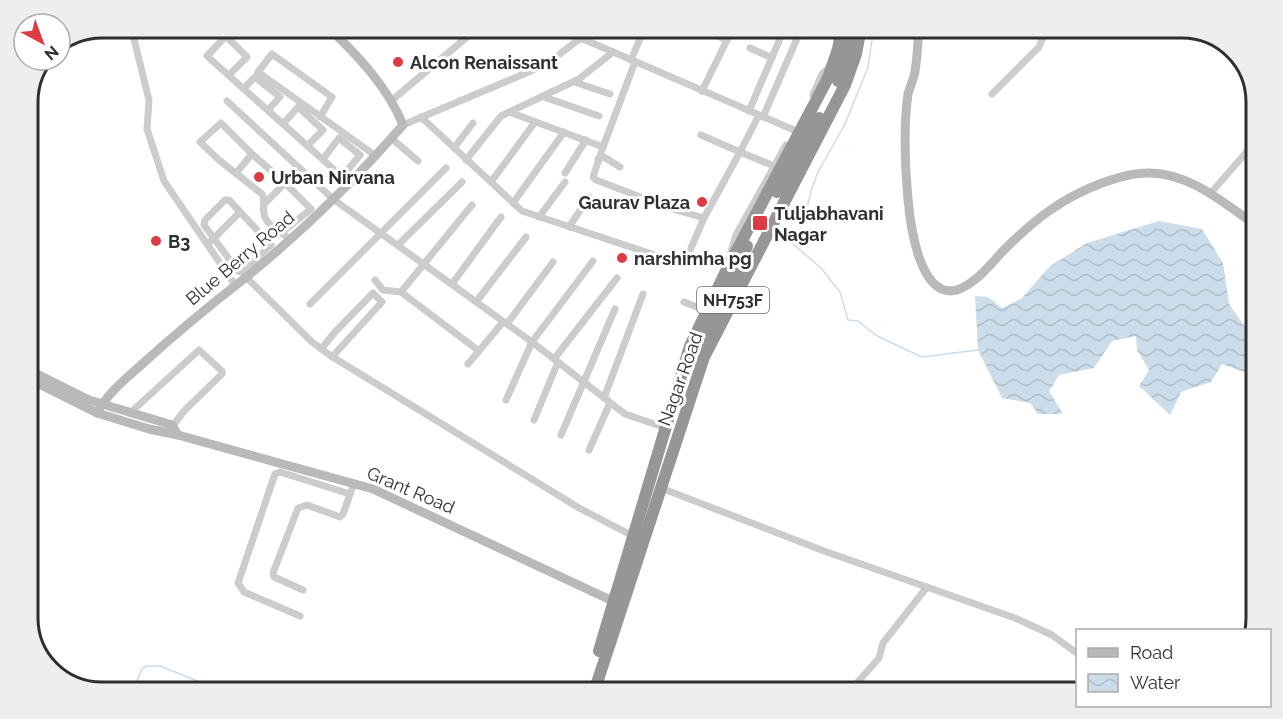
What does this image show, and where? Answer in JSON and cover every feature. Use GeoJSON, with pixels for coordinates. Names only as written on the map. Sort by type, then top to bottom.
{"type":"FeatureCollection","features":[{"type":"Feature","properties":{"kind":"highway","name":"Nagar Road"},"geometry":{"type":"LineString","coordinates":[[597,682],[633,536],[688,352],[727,269],[819,94],[833,64],[840,38]]}},
{"type":"Feature","properties":{"kind":"highway"},"geometry":{"type":"LineString","coordinates":[[688,352],[706,354],[704,337],[745,251],[837,82],[846,57],[849,38]]}},
{"type":"Feature","properties":{"kind":"highway","name":"Nagar Road"},"geometry":{"type":"LineString","coordinates":[[589,682],[661,488],[706,354],[845,85],[859,38]]}},
{"type":"Feature","properties":{"kind":"street"},"geometry":{"type":"LineString","coordinates":[[134,38],[149,100],[147,129],[164,181],[235,285]]}},
{"type":"Feature","properties":{"kind":"street"},"geometry":{"type":"LineString","coordinates":[[224,38],[207,56],[346,180],[360,155],[339,138],[323,159]]}},
{"type":"Feature","properties":{"kind":"street"},"geometry":{"type":"LineString","coordinates":[[228,38],[247,57],[229,75]]}},
{"type":"Feature","properties":{"kind":"street"},"geometry":{"type":"LineString","coordinates":[[339,38],[356,56],[391,101],[403,125],[531,71],[583,38]]}},
{"type":"Feature","properties":{"kind":"street"},"geometry":{"type":"LineString","coordinates":[[391,101],[466,38]]}},
{"type":"Feature","properties":{"kind":"street"},"geometry":{"type":"LineString","coordinates":[[578,38],[794,130]]}},
{"type":"Feature","properties":{"kind":"street"},"geometry":{"type":"LineString","coordinates":[[640,38],[593,175],[596,180],[669,208],[704,218]]}},
{"type":"Feature","properties":{"kind":"street"},"geometry":{"type":"LineString","coordinates":[[702,91],[727,40],[722,38]]}},
{"type":"Feature","properties":{"kind":"street"},"geometry":{"type":"LineString","coordinates":[[749,111],[780,38]]}},
{"type":"Feature","properties":{"kind":"street"},"geometry":{"type":"LineString","coordinates":[[421,117],[522,211],[681,264],[685,262],[704,218],[761,116],[797,38]]}},
{"type":"Feature","properties":{"kind":"street"},"geometry":{"type":"LineString","coordinates":[[918,38],[918,50],[907,110],[908,199],[914,246],[926,273],[941,288],[957,290],[965,286],[1055,205],[1080,192],[1114,179],[1147,173],[1170,175],[1210,194],[1245,218]]}},
{"type":"Feature","properties":{"kind":"street"},"geometry":{"type":"LineString","coordinates":[[992,94],[1039,47],[1043,38]]}},
{"type":"Feature","properties":{"kind":"street"},"geometry":{"type":"LineString","coordinates":[[750,48],[772,58]]}},
{"type":"Feature","properties":{"kind":"street"},"geometry":{"type":"LineString","coordinates":[[466,160],[498,119],[574,82],[613,52]]}},
{"type":"Feature","properties":{"kind":"street"},"geometry":{"type":"LineString","coordinates":[[320,117],[332,97],[272,54],[258,72],[320,117],[376,156]]}},
{"type":"Feature","properties":{"kind":"street"},"geometry":{"type":"LineString","coordinates":[[727,269],[736,235],[822,74],[833,64]]}},
{"type":"Feature","properties":{"kind":"street"},"geometry":{"type":"LineString","coordinates":[[244,88],[255,77],[279,97],[268,110]]}},
{"type":"Feature","properties":{"kind":"street"},"geometry":{"type":"LineString","coordinates":[[574,82],[610,94]]}},
{"type":"Feature","properties":{"kind":"street"},"geometry":{"type":"LineString","coordinates":[[544,97],[599,116]]}},
{"type":"Feature","properties":{"kind":"street"},"geometry":{"type":"LineString","coordinates":[[227,101],[333,199],[532,342],[625,414],[666,428]]}},
{"type":"Feature","properties":{"kind":"street"},"geometry":{"type":"LineString","coordinates":[[284,124],[298,107],[323,130],[308,145]]}},
{"type":"Feature","properties":{"kind":"street"},"geometry":{"type":"LineString","coordinates":[[509,112],[603,147]]}},
{"type":"Feature","properties":{"kind":"street"},"geometry":{"type":"LineString","coordinates":[[491,182],[535,122]]}},
{"type":"Feature","properties":{"kind":"street"},"geometry":{"type":"LineString","coordinates":[[221,123],[311,209],[286,238],[264,216],[265,199],[262,194],[236,173],[200,142],[221,123]]}},
{"type":"Feature","properties":{"kind":"street"},"geometry":{"type":"LineString","coordinates":[[454,148],[473,123]]}},
{"type":"Feature","properties":{"kind":"street","name":"Blue Berry Road"},"geometry":{"type":"LineString","coordinates":[[99,408],[112,392],[152,355],[246,277],[286,238],[333,199],[346,180],[376,156],[403,125]]}},
{"type":"Feature","properties":{"kind":"street"},"geometry":{"type":"LineString","coordinates":[[513,202],[564,132]]}},
{"type":"Feature","properties":{"kind":"street"},"geometry":{"type":"LineString","coordinates":[[701,135],[774,166]]}},
{"type":"Feature","properties":{"kind":"street"},"geometry":{"type":"LineString","coordinates":[[392,138],[418,161]]}},
{"type":"Feature","properties":{"kind":"street"},"geometry":{"type":"LineString","coordinates":[[565,173],[586,140]]}},
{"type":"Feature","properties":{"kind":"street"},"geometry":{"type":"LineString","coordinates":[[236,173],[252,154]]}},
{"type":"Feature","properties":{"kind":"street"},"geometry":{"type":"LineString","coordinates":[[1210,194],[1245,154]]}},
{"type":"Feature","properties":{"kind":"street"},"geometry":{"type":"LineString","coordinates":[[598,159],[604,157],[620,168]]}},
{"type":"Feature","properties":{"kind":"street"},"geometry":{"type":"LineString","coordinates":[[310,304],[446,168]]}},
{"type":"Feature","properties":{"kind":"street"},"geometry":{"type":"LineString","coordinates":[[398,245],[462,182]]}},
{"type":"Feature","properties":{"kind":"street"},"geometry":{"type":"LineString","coordinates":[[539,217],[565,182]]}},
{"type":"Feature","properties":{"kind":"street"},"geometry":{"type":"LineString","coordinates":[[264,204],[285,183]]}},
{"type":"Feature","properties":{"kind":"street"},"geometry":{"type":"LineString","coordinates":[[569,227],[589,197]]}},
{"type":"Feature","properties":{"kind":"street"},"geometry":{"type":"LineString","coordinates":[[226,199],[271,244],[241,272],[213,239],[204,225],[205,220],[226,199]]}},
{"type":"Feature","properties":{"kind":"street"},"geometry":{"type":"LineString","coordinates":[[401,292],[472,205]]}},
{"type":"Feature","properties":{"kind":"street"},"geometry":{"type":"LineString","coordinates":[[207,246],[240,212]]}},
{"type":"Feature","properties":{"kind":"street"},"geometry":{"type":"LineString","coordinates":[[452,284],[501,217]]}},
{"type":"Feature","properties":{"kind":"street"},"geometry":{"type":"LineString","coordinates":[[476,302],[525,237]]}},
{"type":"Feature","properties":{"kind":"street"},"geometry":{"type":"LineString","coordinates":[[507,400],[532,342],[593,261]]}},
{"type":"Feature","properties":{"kind":"street"},"geometry":{"type":"LineString","coordinates":[[468,364],[505,323],[553,262]]}},
{"type":"Feature","properties":{"kind":"street"},"geometry":{"type":"LineString","coordinates":[[246,277],[321,349],[579,508],[633,536]]}},
{"type":"Feature","properties":{"kind":"street"},"geometry":{"type":"LineString","coordinates":[[534,420],[556,361],[617,278]]}},
{"type":"Feature","properties":{"kind":"street"},"geometry":{"type":"LineString","coordinates":[[375,280],[383,290],[401,292],[479,351]]}},
{"type":"Feature","properties":{"kind":"street"},"geometry":{"type":"LineString","coordinates":[[321,349],[373,293],[382,302],[333,357]]}},
{"type":"Feature","properties":{"kind":"street"},"geometry":{"type":"LineString","coordinates":[[589,450],[643,294]]}},
{"type":"Feature","properties":{"kind":"street"},"geometry":{"type":"LineString","coordinates":[[684,302],[707,311]]}},
{"type":"Feature","properties":{"kind":"street"},"geometry":{"type":"LineString","coordinates":[[561,435],[615,309]]}},
{"type":"Feature","properties":{"kind":"street"},"geometry":{"type":"LineString","coordinates":[[130,414],[200,351],[222,371],[222,374],[173,431]]}},
{"type":"Feature","properties":{"kind":"street","name":"Grant Road"},"geometry":{"type":"LineString","coordinates":[[38,375],[99,408],[130,414],[173,431]]}},
{"type":"Feature","properties":{"kind":"street","name":"Grant Road"},"geometry":{"type":"LineString","coordinates":[[38,383],[99,408],[373,489],[617,603]]}},
{"type":"Feature","properties":{"kind":"street"},"geometry":{"type":"LineString","coordinates":[[300,616],[244,592],[238,583],[275,474],[280,472],[350,494]]}},
{"type":"Feature","properties":{"kind":"street"},"geometry":{"type":"LineString","coordinates":[[303,590],[273,577],[298,508],[307,505],[340,517],[354,483]]}},
{"type":"Feature","properties":{"kind":"street"},"geometry":{"type":"LineString","coordinates":[[661,488],[824,551],[1015,618],[1052,635],[1076,653]]}},
{"type":"Feature","properties":{"kind":"street"},"geometry":{"type":"LineString","coordinates":[[858,682],[879,658],[883,643],[927,587]]}},
{"type":"Feature","properties":{"kind":"water"},"geometry":{"type":"Polygon","coordinates":[[[1159,221],[1202,229],[1223,263],[1229,304],[1245,328],[1246,372],[1222,364],[1211,382],[1181,392],[1170,415],[1139,386],[1149,370],[1137,350],[1136,336],[1112,341],[1094,368],[1059,375],[1049,391],[1063,414],[1038,414],[1030,403],[1002,398],[978,350],[975,296],[988,297],[1002,308],[1021,299],[1049,267],[1087,243],[1159,221]]]}},
{"type":"Feature","properties":{"kind":"waterway"},"geometry":{"type":"LineString","coordinates":[[872,38],[868,67],[845,124],[818,172],[804,221],[793,244],[821,268],[840,292],[848,320],[858,321],[877,336],[922,357],[978,350]]}},
{"type":"Feature","properties":{"kind":"waterway"},"geometry":{"type":"LineString","coordinates":[[136,682],[142,669],[147,666],[160,666],[200,682]]}},
{"type":"Feature","properties":{"kind":"place","name":"Alcon Renaissant"},"geometry":{"type":"Point","coordinates":[398,62]}},
{"type":"Feature","properties":{"kind":"place","name":"Urban Nirvana"},"geometry":{"type":"Point","coordinates":[259,177]}},
{"type":"Feature","properties":{"kind":"place","name":"Gaurav Plaza"},"geometry":{"type":"Point","coordinates":[702,202]}},
{"type":"Feature","properties":{"kind":"place","name":"Tuljabhavani Nagar"},"geometry":{"type":"Point","coordinates":[760,223]}},
{"type":"Feature","properties":{"kind":"place","name":"B3"},"geometry":{"type":"Point","coordinates":[156,241]}},
{"type":"Feature","properties":{"kind":"place","name":"narshimha pg"},"geometry":{"type":"Point","coordinates":[622,258]}}]}
